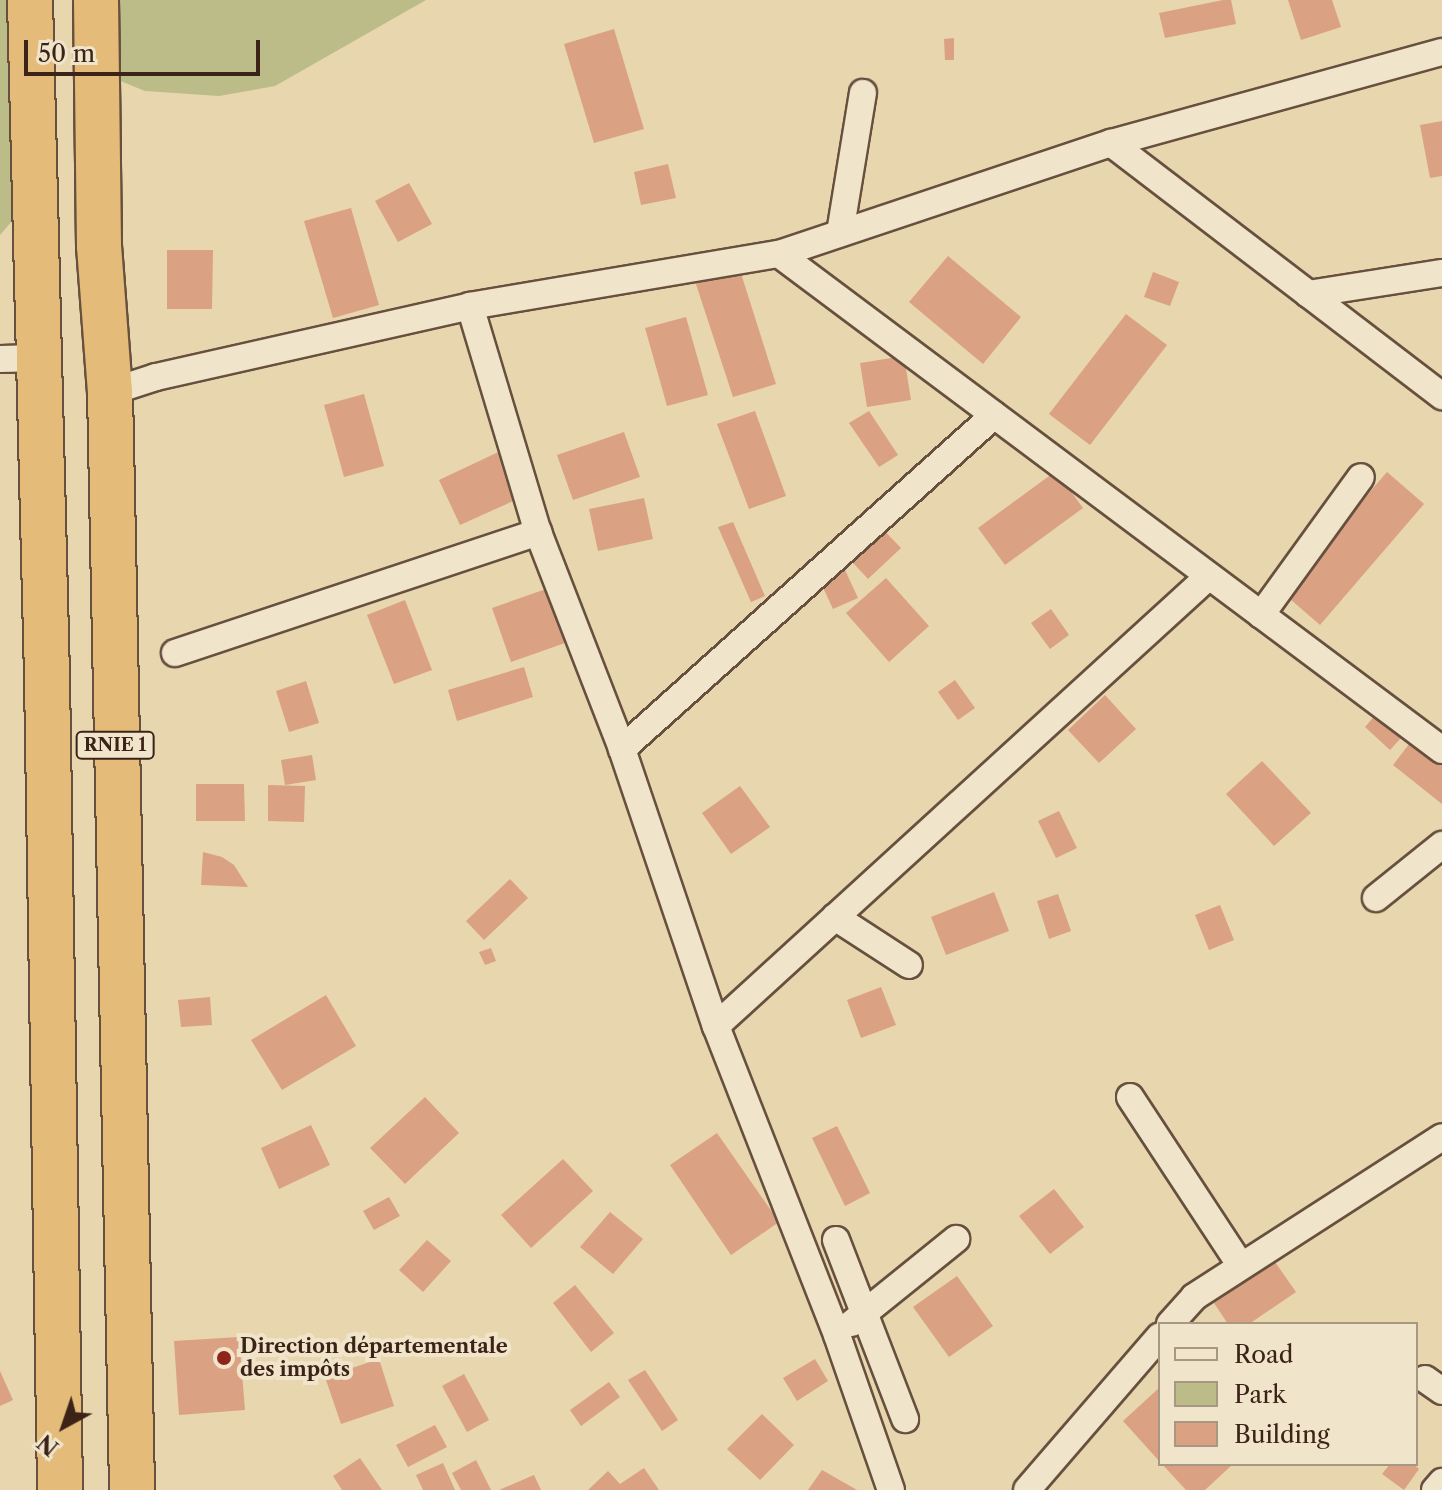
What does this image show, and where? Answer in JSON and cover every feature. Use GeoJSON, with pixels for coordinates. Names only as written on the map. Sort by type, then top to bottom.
{"type":"FeatureCollection","features":[{"type":"Feature","properties":{"kind":"highway","name":"RNIE 1"},"geometry":{"type":"LineString","coordinates":[[30,0],[20,359],[60,1490]]}},
{"type":"Feature","properties":{"kind":"highway","name":"RNIE 1"},"geometry":{"type":"LineString","coordinates":[[96,0],[99,246],[110,392],[132,1490]]}},
{"type":"Feature","properties":{"kind":"street"},"geometry":{"type":"LineString","coordinates":[[110,392],[156,377],[470,306],[779,254],[1111,143],[1442,52]]}},
{"type":"Feature","properties":{"kind":"street"},"geometry":{"type":"LineString","coordinates":[[840,233],[863,93]]}},
{"type":"Feature","properties":{"kind":"street"},"geometry":{"type":"LineString","coordinates":[[1111,143],[1442,396]]}},
{"type":"Feature","properties":{"kind":"street"},"geometry":{"type":"LineString","coordinates":[[779,254],[1442,750]]}},
{"type":"Feature","properties":{"kind":"street"},"geometry":{"type":"LineString","coordinates":[[1308,294],[1442,273]]}},
{"type":"Feature","properties":{"kind":"street"},"geometry":{"type":"LineString","coordinates":[[470,306],[538,532],[622,749],[716,1026],[837,1335],[891,1490]]}},
{"type":"Feature","properties":{"kind":"street"},"geometry":{"type":"LineString","coordinates":[[622,749],[994,415]]}},
{"type":"Feature","properties":{"kind":"street"},"geometry":{"type":"LineString","coordinates":[[1261,615],[1361,477]]}},
{"type":"Feature","properties":{"kind":"street"},"geometry":{"type":"LineString","coordinates":[[175,653],[538,532]]}},
{"type":"Feature","properties":{"kind":"street"},"geometry":{"type":"LineString","coordinates":[[716,1026],[1209,576]]}},
{"type":"Feature","properties":{"kind":"street"},"geometry":{"type":"LineString","coordinates":[[1376,898],[1442,845]]}},
{"type":"Feature","properties":{"kind":"street"},"geometry":{"type":"LineString","coordinates":[[835,917],[909,965]]}},
{"type":"Feature","properties":{"kind":"street"},"geometry":{"type":"LineString","coordinates":[[1130,1097],[1241,1266]]}},
{"type":"Feature","properties":{"kind":"street"},"geometry":{"type":"LineString","coordinates":[[1172,1322],[1194,1297],[1442,1137]]}},
{"type":"Feature","properties":{"kind":"street"},"geometry":{"type":"LineString","coordinates":[[837,1335],[956,1239]]}},
{"type":"Feature","properties":{"kind":"street"},"geometry":{"type":"LineString","coordinates":[[836,1240],[905,1419]]}},
{"type":"Feature","properties":{"kind":"street"},"geometry":{"type":"LineString","coordinates":[[1027,1490],[1158,1338]]}},
{"type":"Feature","properties":{"kind":"street"},"geometry":{"type":"LineString","coordinates":[[1435,1490],[1442,1482]]}},
{"type":"Feature","properties":{"kind":"green space"},"geometry":{"type":"Polygon","coordinates":[[[0,0],[8,0],[12,221],[0,235],[0,0]]]}},
{"type":"Feature","properties":{"kind":"green space"},"geometry":{"type":"Polygon","coordinates":[[[89,0],[426,0],[275,86],[219,96],[145,91],[91,69],[89,0]]]}},
{"type":"Feature","properties":{"kind":"building"},"geometry":{"type":"Polygon","coordinates":[[[1231,0],[1236,24],[1165,38],[1159,13],[1231,0]]]}},
{"type":"Feature","properties":{"kind":"building"},"geometry":{"type":"Polygon","coordinates":[[[1288,0],[1332,0],[1341,27],[1301,40],[1288,0]]]}},
{"type":"Feature","properties":{"kind":"building"},"geometry":{"type":"Polygon","coordinates":[[[614,29],[644,129],[594,143],[564,44],[614,29]]]}},
{"type":"Feature","properties":{"kind":"building"},"geometry":{"type":"Polygon","coordinates":[[[954,38],[954,60],[945,60],[944,39],[954,38]]]}},
{"type":"Feature","properties":{"kind":"building"},"geometry":{"type":"Polygon","coordinates":[[[1442,121],[1442,176],[1430,178],[1420,125],[1442,121]]]}},
{"type":"Feature","properties":{"kind":"building"},"geometry":{"type":"Polygon","coordinates":[[[668,164],[676,198],[641,205],[634,172],[668,164]]]}},
{"type":"Feature","properties":{"kind":"building"},"geometry":{"type":"Polygon","coordinates":[[[409,183],[432,224],[398,242],[375,201],[409,183]]]}},
{"type":"Feature","properties":{"kind":"building"},"geometry":{"type":"Polygon","coordinates":[[[351,208],[379,305],[333,318],[304,221],[351,208]]]}},
{"type":"Feature","properties":{"kind":"building"},"geometry":{"type":"Polygon","coordinates":[[[167,250],[213,250],[212,309],[167,309],[167,250]]]}},
{"type":"Feature","properties":{"kind":"building"},"geometry":{"type":"Polygon","coordinates":[[[948,256],[1021,317],[983,364],[909,302],[948,256]]]}},
{"type":"Feature","properties":{"kind":"building"},"geometry":{"type":"Polygon","coordinates":[[[738,264],[776,384],[733,397],[694,278],[738,264]]]}},
{"type":"Feature","properties":{"kind":"building"},"geometry":{"type":"Polygon","coordinates":[[[1153,272],[1179,282],[1170,306],[1144,297],[1153,272]]]}},
{"type":"Feature","properties":{"kind":"building"},"geometry":{"type":"Polygon","coordinates":[[[1126,314],[1167,345],[1090,445],[1049,414],[1126,314]]]}},
{"type":"Feature","properties":{"kind":"building"},"geometry":{"type":"Polygon","coordinates":[[[686,317],[708,395],[667,406],[645,328],[686,317]]]}},
{"type":"Feature","properties":{"kind":"building"},"geometry":{"type":"Polygon","coordinates":[[[904,356],[911,400],[867,407],[860,363],[904,356]]]}},
{"type":"Feature","properties":{"kind":"building"},"geometry":{"type":"Polygon","coordinates":[[[364,394],[384,466],[344,477],[324,405],[364,394]]]}},
{"type":"Feature","properties":{"kind":"building"},"geometry":{"type":"Polygon","coordinates":[[[755,411],[786,496],[749,509],[717,424],[755,411]]]}},
{"type":"Feature","properties":{"kind":"building"},"geometry":{"type":"Polygon","coordinates":[[[869,411],[898,455],[879,467],[849,423],[869,411]]]}},
{"type":"Feature","properties":{"kind":"building"},"geometry":{"type":"Polygon","coordinates":[[[624,432],[640,477],[573,500],[557,455],[624,432]]]}},
{"type":"Feature","properties":{"kind":"building"},"geometry":{"type":"Polygon","coordinates":[[[509,447],[531,493],[460,525],[439,480],[509,447]]]}},
{"type":"Feature","properties":{"kind":"building"},"geometry":{"type":"Polygon","coordinates":[[[1056,471],[1083,508],[1005,565],[978,528],[1056,471]]]}},
{"type":"Feature","properties":{"kind":"building"},"geometry":{"type":"Polygon","coordinates":[[[1387,472],[1424,504],[1320,625],[1283,593],[1387,472]]]}},
{"type":"Feature","properties":{"kind":"building"},"geometry":{"type":"Polygon","coordinates":[[[644,498],[653,539],[598,551],[589,509],[644,498]]]}},
{"type":"Feature","properties":{"kind":"building"},"geometry":{"type":"Polygon","coordinates":[[[875,521],[901,548],[868,579],[843,552],[875,521]]]}},
{"type":"Feature","properties":{"kind":"building"},"geometry":{"type":"Polygon","coordinates":[[[733,522],[765,596],[751,602],[718,527],[733,522]]]}},
{"type":"Feature","properties":{"kind":"building"},"geometry":{"type":"Polygon","coordinates":[[[845,570],[858,598],[833,609],[820,581],[845,570]]]}},
{"type":"Feature","properties":{"kind":"building"},"geometry":{"type":"Polygon","coordinates":[[[886,578],[929,626],[889,662],[846,613],[886,578]]]}},
{"type":"Feature","properties":{"kind":"building"},"geometry":{"type":"Polygon","coordinates":[[[546,589],[565,643],[511,662],[492,608],[546,589]]]}},
{"type":"Feature","properties":{"kind":"building"},"geometry":{"type":"Polygon","coordinates":[[[405,600],[432,670],[394,684],[367,615],[405,600]]]}},
{"type":"Feature","properties":{"kind":"building"},"geometry":{"type":"Polygon","coordinates":[[[1051,609],[1069,635],[1050,649],[1031,623],[1051,609]]]}},
{"type":"Feature","properties":{"kind":"building"},"geometry":{"type":"Polygon","coordinates":[[[524,667],[533,697],[457,721],[448,690],[524,667]]]}},
{"type":"Feature","properties":{"kind":"building"},"geometry":{"type":"Polygon","coordinates":[[[955,680],[975,708],[958,720],[938,692],[955,680]]]}},
{"type":"Feature","properties":{"kind":"building"},"geometry":{"type":"Polygon","coordinates":[[[306,681],[319,723],[289,732],[276,691],[306,681]]]}},
{"type":"Feature","properties":{"kind":"building"},"geometry":{"type":"Polygon","coordinates":[[[1105,695],[1136,729],[1099,763],[1068,730],[1105,695]]]}},
{"type":"Feature","properties":{"kind":"building"},"geometry":{"type":"Polygon","coordinates":[[[1385,704],[1411,727],[1390,750],[1365,727],[1385,704]]]}},
{"type":"Feature","properties":{"kind":"building"},"geometry":{"type":"Polygon","coordinates":[[[1416,735],[1442,755],[1442,804],[1393,765],[1416,735]]]}},
{"type":"Feature","properties":{"kind":"building"},"geometry":{"type":"Polygon","coordinates":[[[312,755],[316,780],[285,785],[281,760],[312,755]]]}},
{"type":"Feature","properties":{"kind":"building"},"geometry":{"type":"Polygon","coordinates":[[[1262,761],[1311,813],[1274,846],[1226,794],[1262,761]]]}},
{"type":"Feature","properties":{"kind":"building"},"geometry":{"type":"Polygon","coordinates":[[[196,784],[244,784],[245,821],[196,821],[196,784]]]}},
{"type":"Feature","properties":{"kind":"building"},"geometry":{"type":"Polygon","coordinates":[[[268,785],[305,786],[304,822],[268,821],[268,785]]]}},
{"type":"Feature","properties":{"kind":"building"},"geometry":{"type":"Polygon","coordinates":[[[740,786],[770,827],[731,854],[702,813],[740,786]]]}},
{"type":"Feature","properties":{"kind":"building"},"geometry":{"type":"Polygon","coordinates":[[[1059,811],[1077,848],[1056,858],[1038,821],[1059,811]]]}},
{"type":"Feature","properties":{"kind":"building"},"geometry":{"type":"Polygon","coordinates":[[[203,852],[222,857],[234,865],[248,887],[201,885],[203,852]]]}},
{"type":"Feature","properties":{"kind":"building"},"geometry":{"type":"Polygon","coordinates":[[[510,879],[528,898],[484,940],[466,921],[510,879]]]}},
{"type":"Feature","properties":{"kind":"building"},"geometry":{"type":"Polygon","coordinates":[[[994,892],[1009,931],[946,955],[931,917],[994,892]]]}},
{"type":"Feature","properties":{"kind":"building"},"geometry":{"type":"Polygon","coordinates":[[[1058,894],[1071,931],[1049,939],[1037,901],[1058,894]]]}},
{"type":"Feature","properties":{"kind":"building"},"geometry":{"type":"Polygon","coordinates":[[[1220,905],[1234,940],[1209,950],[1195,915],[1220,905]]]}},
{"type":"Feature","properties":{"kind":"building"},"geometry":{"type":"Polygon","coordinates":[[[491,948],[496,961],[485,965],[479,952],[491,948]]]}},
{"type":"Feature","properties":{"kind":"building"},"geometry":{"type":"Polygon","coordinates":[[[881,987],[896,1025],[861,1038],[847,1000],[881,987]]]}},
{"type":"Feature","properties":{"kind":"building"},"geometry":{"type":"Polygon","coordinates":[[[326,995],[356,1046],[282,1090],[251,1040],[326,995]]]}},
{"type":"Feature","properties":{"kind":"building"},"geometry":{"type":"Polygon","coordinates":[[[210,997],[212,1025],[181,1027],[178,1000],[210,997]]]}},
{"type":"Feature","properties":{"kind":"building"},"geometry":{"type":"Polygon","coordinates":[[[425,1097],[459,1133],[405,1184],[370,1148],[425,1097]]]}},
{"type":"Feature","properties":{"kind":"building"},"geometry":{"type":"Polygon","coordinates":[[[311,1125],[330,1165],[279,1189],[261,1148],[311,1125]]]}},
{"type":"Feature","properties":{"kind":"building"},"geometry":{"type":"Polygon","coordinates":[[[837,1126],[870,1193],[845,1206],[812,1138],[837,1126]]]}},
{"type":"Feature","properties":{"kind":"building"},"geometry":{"type":"Polygon","coordinates":[[[717,1133],[779,1222],[731,1255],[670,1165],[717,1133]]]}},
{"type":"Feature","properties":{"kind":"building"},"geometry":{"type":"Polygon","coordinates":[[[563,1159],[593,1191],[531,1248],[501,1215],[563,1159]]]}},
{"type":"Feature","properties":{"kind":"building"},"geometry":{"type":"Polygon","coordinates":[[[1054,1189],[1084,1227],[1050,1254],[1019,1216],[1054,1189]]]}},
{"type":"Feature","properties":{"kind":"building"},"geometry":{"type":"Polygon","coordinates":[[[389,1197],[400,1216],[374,1230],[363,1211],[389,1197]]]}},
{"type":"Feature","properties":{"kind":"building"},"geometry":{"type":"Polygon","coordinates":[[[610,1212],[643,1239],[613,1274],[580,1247],[610,1212]]]}},
{"type":"Feature","properties":{"kind":"building"},"geometry":{"type":"Polygon","coordinates":[[[427,1240],[451,1261],[423,1292],[399,1270],[427,1240]]]}},
{"type":"Feature","properties":{"kind":"building"},"geometry":{"type":"Polygon","coordinates":[[[1275,1262],[1296,1292],[1252,1322],[1227,1322],[1214,1303],[1275,1262]]]}},
{"type":"Feature","properties":{"kind":"building"},"geometry":{"type":"Polygon","coordinates":[[[957,1276],[993,1326],[949,1357],[913,1307],[957,1276]]]}},
{"type":"Feature","properties":{"kind":"building"},"geometry":{"type":"Polygon","coordinates":[[[575,1285],[614,1333],[591,1352],[553,1303],[575,1285]]]}},
{"type":"Feature","properties":{"kind":"building"},"geometry":{"type":"Polygon","coordinates":[[[239,1337],[245,1410],[179,1415],[174,1341],[239,1337]]]}},
{"type":"Feature","properties":{"kind":"building"},"geometry":{"type":"Polygon","coordinates":[[[379,1359],[394,1406],[341,1424],[325,1377],[379,1359]]]}},
{"type":"Feature","properties":{"kind":"building"},"geometry":{"type":"Polygon","coordinates":[[[815,1359],[828,1381],[797,1401],[783,1378],[815,1359]]]}},
{"type":"Feature","properties":{"kind":"building"},"geometry":{"type":"Polygon","coordinates":[[[645,1370],[678,1420],[662,1431],[628,1380],[645,1370]]]}},
{"type":"Feature","properties":{"kind":"building"},"geometry":{"type":"Polygon","coordinates":[[[0,1371],[13,1400],[0,1406],[0,1371]]]}},
{"type":"Feature","properties":{"kind":"building"},"geometry":{"type":"Polygon","coordinates":[[[464,1374],[489,1420],[467,1432],[442,1386],[464,1374]]]}},
{"type":"Feature","properties":{"kind":"building"},"geometry":{"type":"Polygon","coordinates":[[[609,1382],[620,1397],[581,1426],[570,1410],[609,1382]]]}},
{"type":"Feature","properties":{"kind":"building"},"geometry":{"type":"Polygon","coordinates":[[[1158,1389],[1158,1460],[1123,1421],[1158,1389]]]}},
{"type":"Feature","properties":{"kind":"building"},"geometry":{"type":"Polygon","coordinates":[[[762,1414],[794,1445],[760,1480],[727,1449],[762,1414]]]}},
{"type":"Feature","properties":{"kind":"building"},"geometry":{"type":"Polygon","coordinates":[[[435,1425],[447,1447],[408,1467],[396,1445],[435,1425]]]}},
{"type":"Feature","properties":{"kind":"building"},"geometry":{"type":"Polygon","coordinates":[[[360,1458],[382,1490],[342,1490],[333,1476],[360,1458]]]}},
{"type":"Feature","properties":{"kind":"building"},"geometry":{"type":"Polygon","coordinates":[[[476,1460],[491,1490],[461,1490],[452,1473],[476,1460]]]}},
{"type":"Feature","properties":{"kind":"building"},"geometry":{"type":"Polygon","coordinates":[[[443,1463],[455,1490],[423,1490],[416,1475],[443,1463]]]}},
{"type":"Feature","properties":{"kind":"building"},"geometry":{"type":"Polygon","coordinates":[[[1164,1466],[1231,1466],[1205,1490],[1186,1490],[1164,1466]]]}},
{"type":"Feature","properties":{"kind":"building"},"geometry":{"type":"Polygon","coordinates":[[[1388,1466],[1415,1466],[1419,1469],[1404,1490],[1382,1474],[1388,1466]]]}},
{"type":"Feature","properties":{"kind":"building"},"geometry":{"type":"Polygon","coordinates":[[[644,1468],[659,1490],[588,1490],[608,1471],[620,1484],[644,1468]]]}},
{"type":"Feature","properties":{"kind":"building"},"geometry":{"type":"Polygon","coordinates":[[[822,1470],[857,1490],[808,1490],[822,1470]]]}},
{"type":"Feature","properties":{"kind":"building"},"geometry":{"type":"Polygon","coordinates":[[[534,1475],[541,1490],[499,1490],[534,1475]]]}},
{"type":"Feature","properties":{"kind":"place","name":"Direction départementale des impôts"},"geometry":{"type":"Point","coordinates":[224,1358]}}]}
